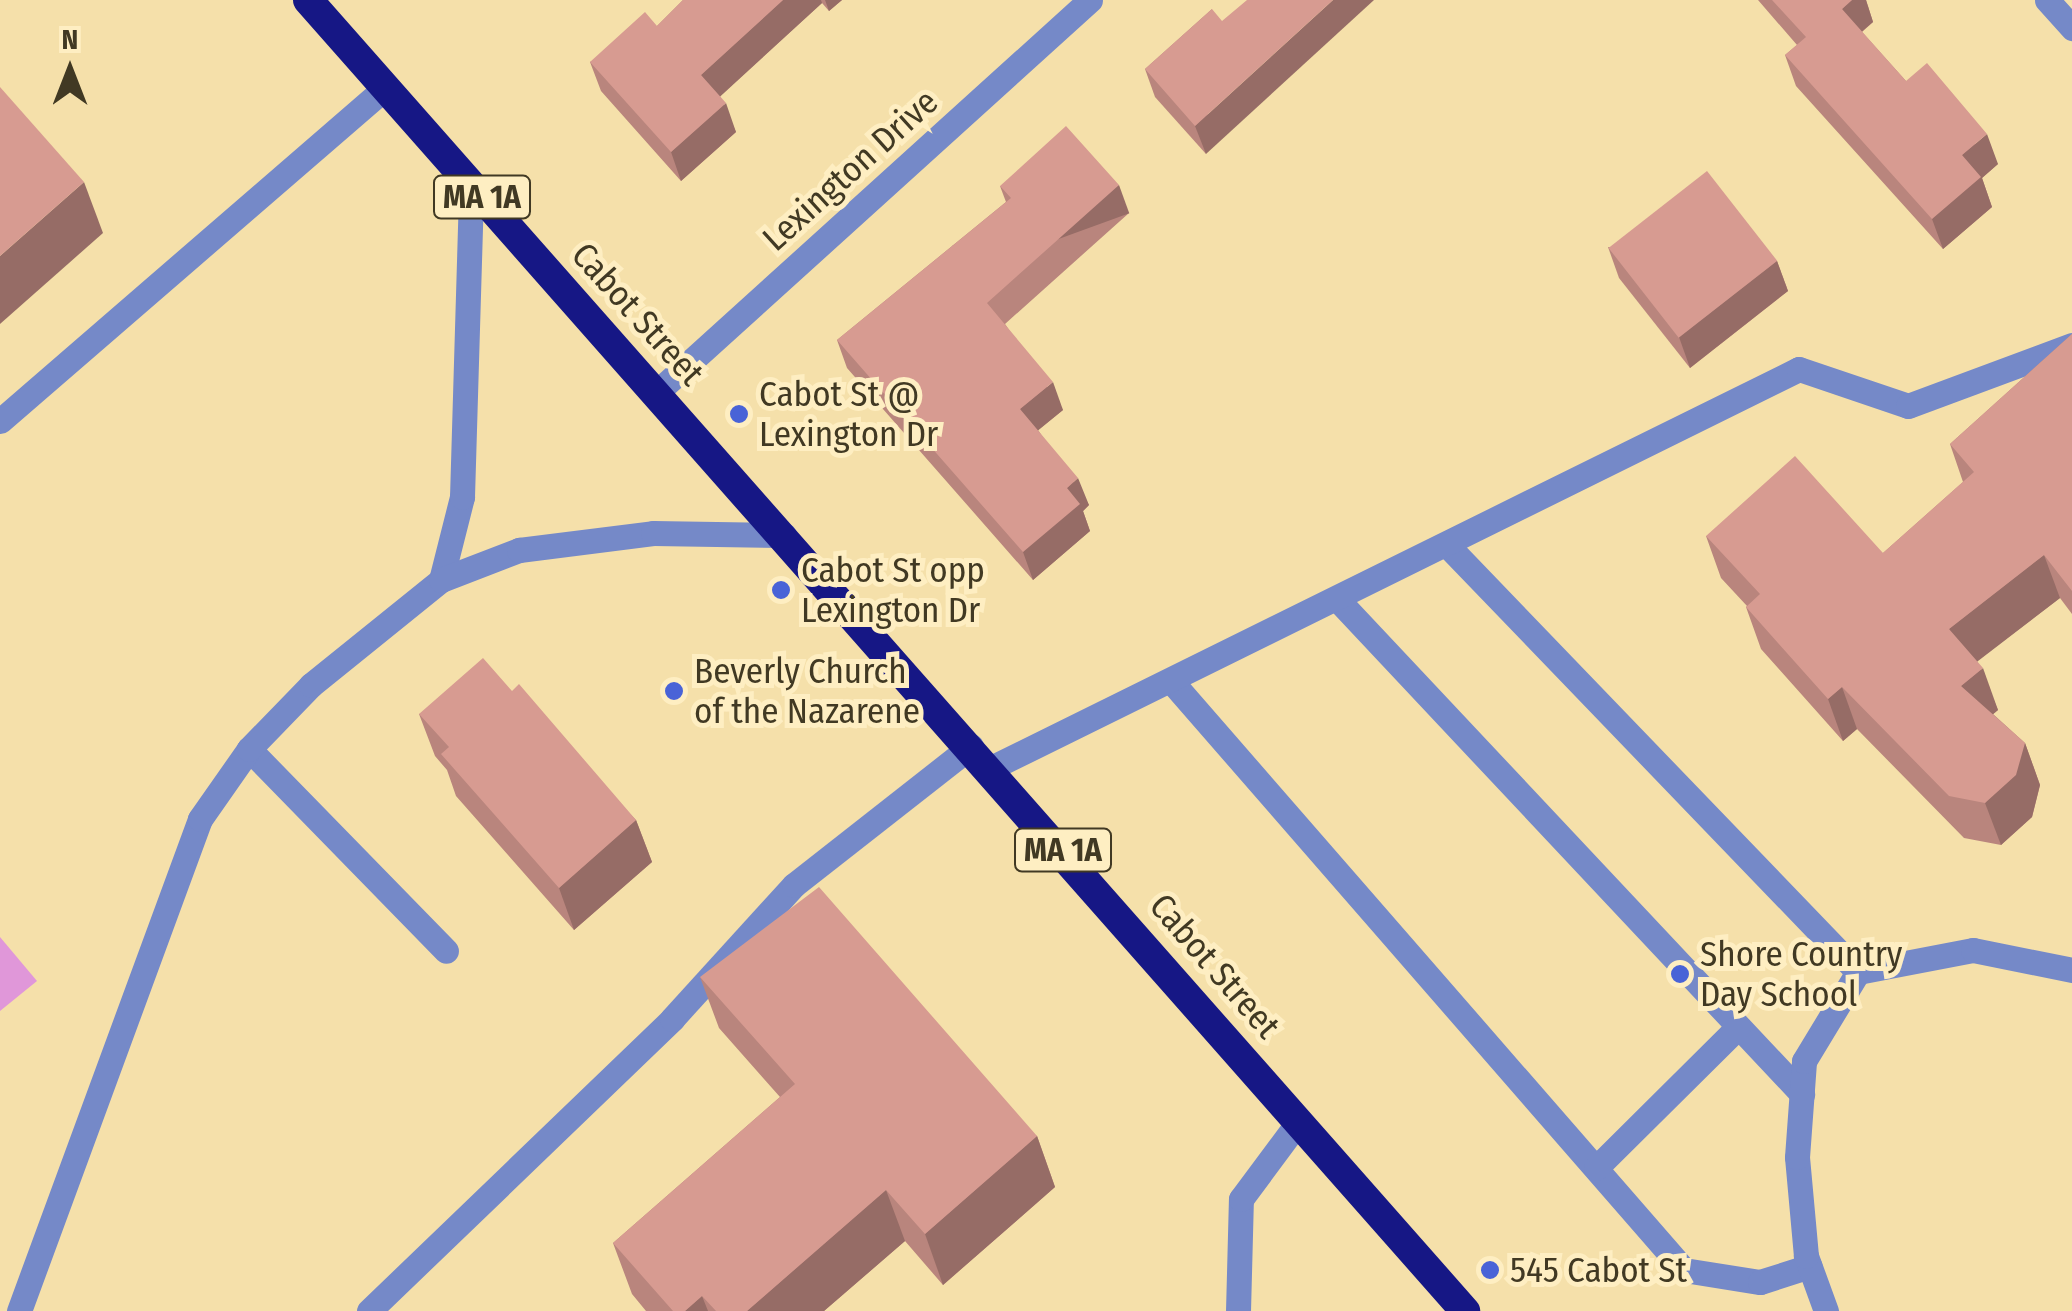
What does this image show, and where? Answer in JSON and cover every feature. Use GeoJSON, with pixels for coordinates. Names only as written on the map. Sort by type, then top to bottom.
{"type":"FeatureCollection","features":[{"type":"Feature","properties":{"kind":"highway","name":"Cabot Street"},"geometry":{"type":"LineString","coordinates":[[308,0],[981,756],[1465,1311]]}},
{"type":"Feature","properties":{"kind":"street","name":"Lexington Drive"},"geometry":{"type":"LineString","coordinates":[[657,392],[1090,0]]}},
{"type":"Feature","properties":{"kind":"street"},"geometry":{"type":"LineString","coordinates":[[2047,0],[2072,28]]}},
{"type":"Feature","properties":{"kind":"street"},"geometry":{"type":"LineString","coordinates":[[0,421],[385,88]]}},
{"type":"Feature","properties":{"kind":"street"},"geometry":{"type":"LineString","coordinates":[[441,580],[462,497],[471,185]]}},
{"type":"Feature","properties":{"kind":"street"},"geometry":{"type":"LineString","coordinates":[[369,1311],[672,1020],[794,885],[981,756],[1172,682],[1799,369],[1908,406],[2072,346]]}},
{"type":"Feature","properties":{"kind":"street"},"geometry":{"type":"LineString","coordinates":[[19,1311],[167,897],[200,819],[248,749],[310,685],[441,580],[519,550],[634,535],[784,535]]}},
{"type":"Feature","properties":{"kind":"street"},"geometry":{"type":"LineString","coordinates":[[1447,545],[1858,972]]}},
{"type":"Feature","properties":{"kind":"street"},"geometry":{"type":"LineString","coordinates":[[1338,600],[1802,1094]]}},
{"type":"Feature","properties":{"kind":"street"},"geometry":{"type":"LineString","coordinates":[[1172,682],[1684,1270],[1760,1282],[1810,1266]]}},
{"type":"Feature","properties":{"kind":"street"},"geometry":{"type":"LineString","coordinates":[[248,749],[446,951]]}},
{"type":"Feature","properties":{"kind":"street"},"geometry":{"type":"LineString","coordinates":[[1826,1311],[1810,1266],[1798,1157],[1804,1062],[1858,972],[1973,950],[2072,970]]}},
{"type":"Feature","properties":{"kind":"street"},"geometry":{"type":"LineString","coordinates":[[1596,1168],[1738,1027]]}},
{"type":"Feature","properties":{"kind":"street"},"geometry":{"type":"LineString","coordinates":[[1238,1311],[1241,1199],[1300,1121]]}},
{"type":"Feature","properties":{"kind":"shaded area"},"geometry":{"type":"Polygon","coordinates":[[[0,937],[37,981],[0,1011],[0,937]]]}},
{"type":"Feature","properties":{"kind":"building"},"geometry":{"type":"Polygon","coordinates":[[[683,0],[783,0],[701,75],[726,103],[671,152],[590,62],[645,12],[657,26],[683,0]]]}},
{"type":"Feature","properties":{"kind":"building"},"geometry":{"type":"Polygon","coordinates":[[[1247,0],[1333,0],[1195,126],[1145,69],[1212,9],[1222,21],[1247,0]]]}},
{"type":"Feature","properties":{"kind":"building"},"geometry":{"type":"Polygon","coordinates":[[[1772,0],[1852,0],[1842,9],[1906,81],[1927,63],[1987,134],[1962,155],[1981,177],[1932,219],[1785,55],[1806,37],[1772,0]]]}},
{"type":"Feature","properties":{"kind":"building"},"geometry":{"type":"Polygon","coordinates":[[[0,87],[84,182],[0,256],[0,87]]]}},
{"type":"Feature","properties":{"kind":"building"},"geometry":{"type":"Polygon","coordinates":[[[1066,126],[1119,185],[987,303],[1053,382],[1020,409],[1078,478],[1067,488],[1080,504],[1023,552],[837,340],[1011,198],[1000,186],[1066,126]]]}},
{"type":"Feature","properties":{"kind":"building"},"geometry":{"type":"Polygon","coordinates":[[[1707,171],[1777,261],[1679,338],[1608,248],[1707,171]]]}},
{"type":"Feature","properties":{"kind":"building"},"geometry":{"type":"Polygon","coordinates":[[[2072,334],[2072,591],[2044,555],[1949,629],[1983,668],[1961,686],[2025,743],[2016,775],[1985,803],[1949,796],[1842,687],[1828,699],[1746,607],[1760,594],[1706,536],[1795,456],[1883,553],[1974,472],[1950,444],[2072,334]]]}},
{"type":"Feature","properties":{"kind":"building"},"geometry":{"type":"Polygon","coordinates":[[[483,658],[512,691],[519,684],[636,820],[559,888],[441,754],[449,747],[419,714],[483,658]]]}},
{"type":"Feature","properties":{"kind":"building"},"geometry":{"type":"Polygon","coordinates":[[[819,887],[1037,1136],[925,1234],[886,1190],[747,1311],[716,1311],[702,1296],[685,1311],[673,1311],[613,1243],[795,1084],[700,977],[819,887]]]}},
{"type":"Feature","properties":{"kind":"place","name":"Cabot St @ Lexington Dr"},"geometry":{"type":"Point","coordinates":[739,414]}},
{"type":"Feature","properties":{"kind":"place","name":"Cabot St opp Lexington Dr"},"geometry":{"type":"Point","coordinates":[781,590]}},
{"type":"Feature","properties":{"kind":"place","name":"Beverly Church of the Nazarene"},"geometry":{"type":"Point","coordinates":[674,691]}},
{"type":"Feature","properties":{"kind":"place","name":"Shore Country Day School"},"geometry":{"type":"Point","coordinates":[1680,974]}},
{"type":"Feature","properties":{"kind":"place","name":"545 Cabot St"},"geometry":{"type":"Point","coordinates":[1490,1270]}}]}
